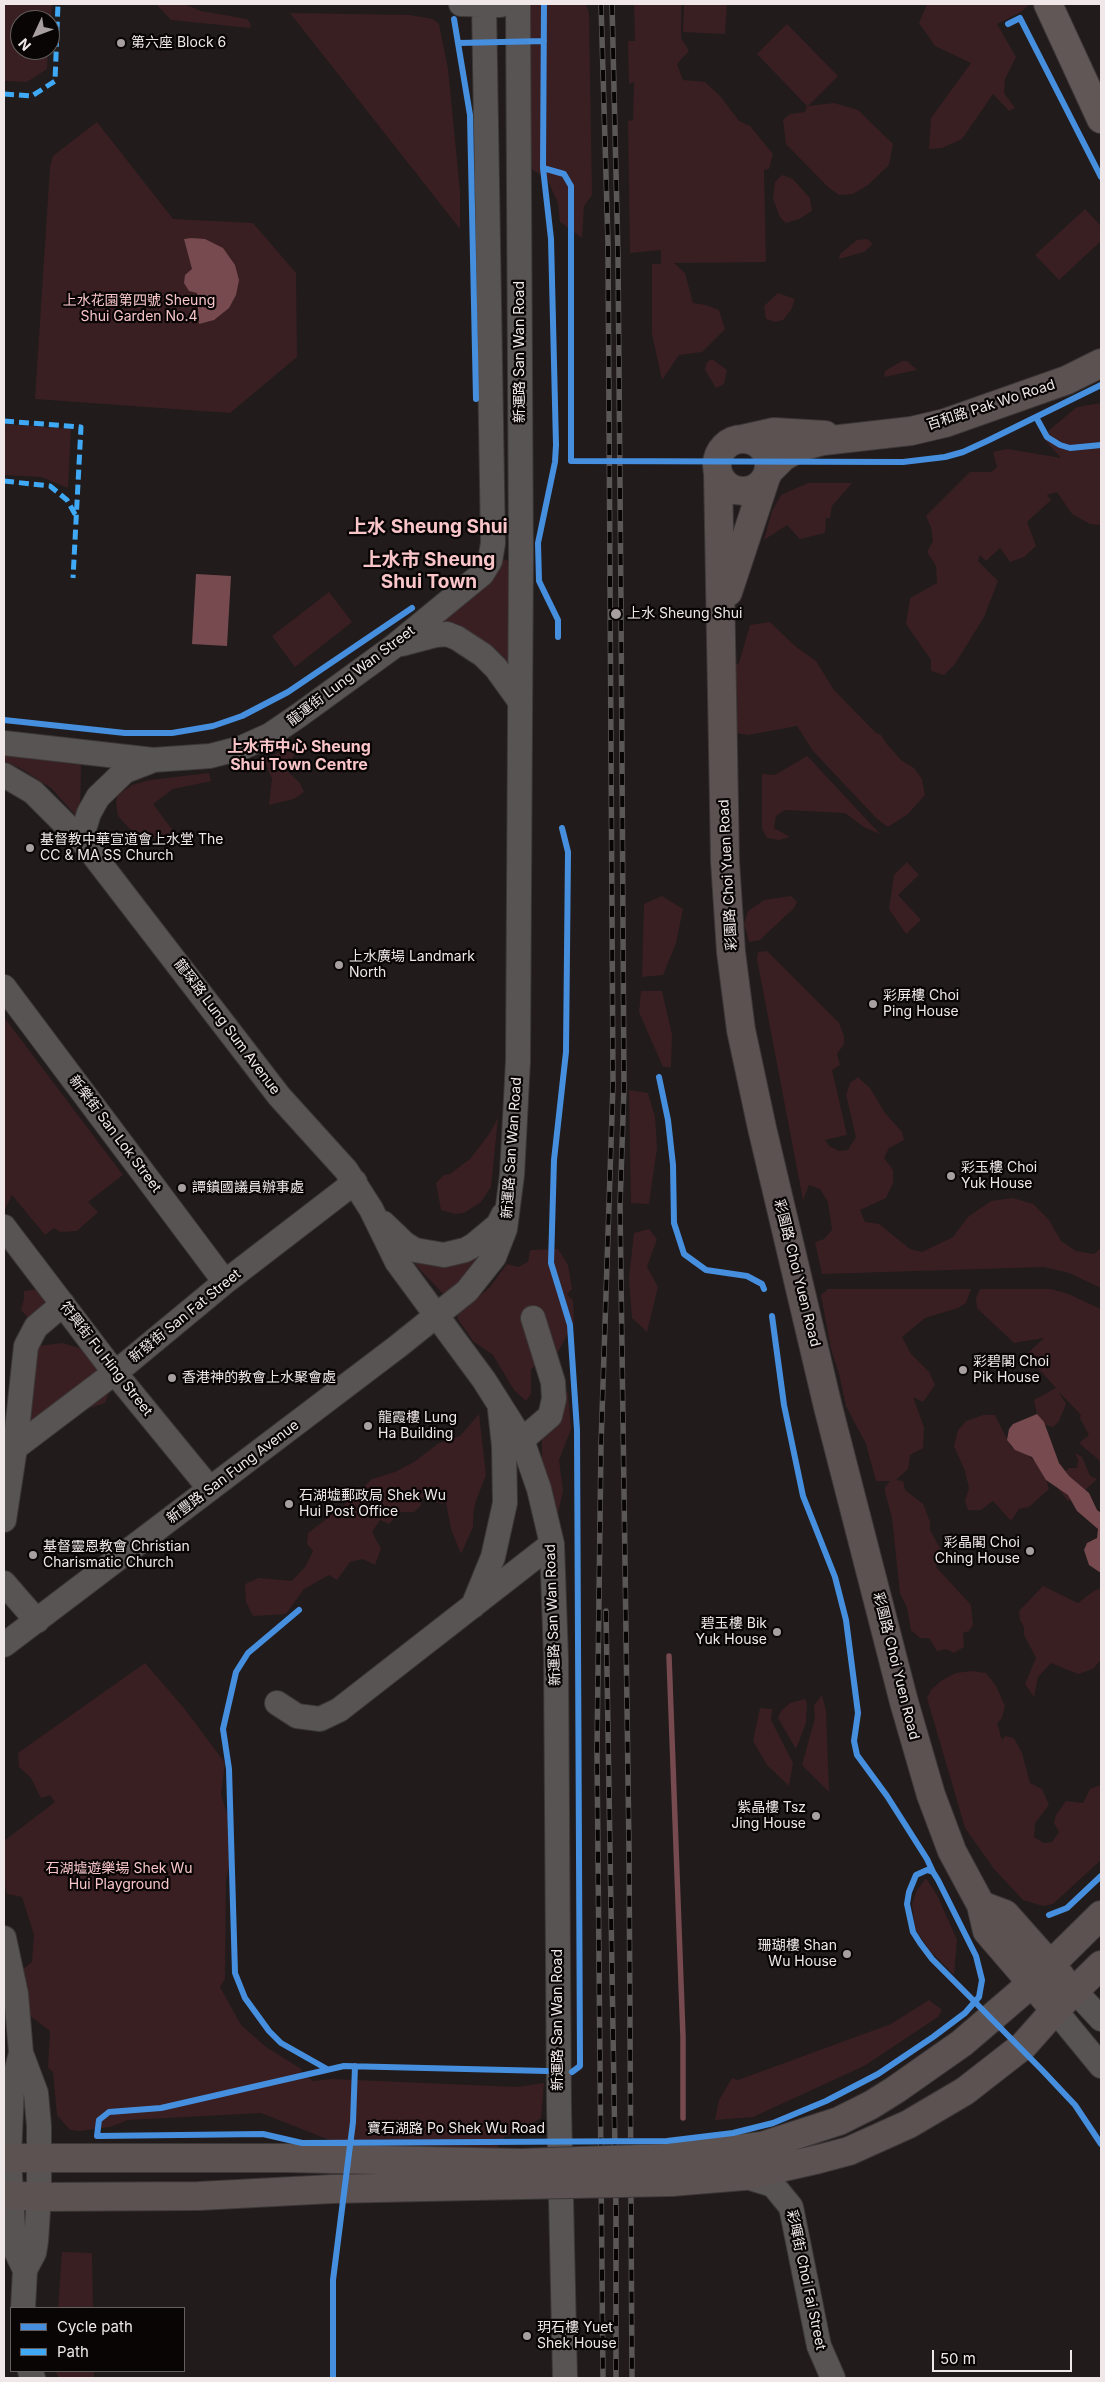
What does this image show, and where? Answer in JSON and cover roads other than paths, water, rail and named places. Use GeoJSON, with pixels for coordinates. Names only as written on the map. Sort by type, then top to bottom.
{"type":"FeatureCollection","features":[{"type":"Feature","properties":{"kind":"highway"},"geometry":{"type":"LineString","coordinates":[[1048,4],[1101,119]]}},
{"type":"Feature","properties":{"kind":"main road","name":"百和路 Pak Wo Road"},"geometry":{"type":"LineString","coordinates":[[767,474],[783,457],[800,447],[848,438],[901,433],[946,423],[1067,380],[1101,363]]}},
{"type":"Feature","properties":{"kind":"main road","name":"百和路 Pak Wo Road"},"geometry":{"type":"LineString","coordinates":[[742,438],[758,434],[793,432],[848,438]]}},
{"type":"Feature","properties":{"kind":"main road"},"geometry":{"type":"LineString","coordinates":[[742,438],[761,446],[768,457],[767,474],[757,487],[744,491],[730,488],[718,472],[718,458],[724,446],[742,438]]}},
{"type":"Feature","properties":{"kind":"main road","name":"彩園路 Choi Yuen Road"},"geometry":{"type":"LineString","coordinates":[[718,472],[726,872],[731,952],[741,1030],[770,1166],[828,1407],[904,1702],[931,1795],[952,1851],[981,1905],[987,1930],[1041,1974],[1075,1991]]}},
{"type":"Feature","properties":{"kind":"main road","name":"彩園路 Choi Yuen Road"},"geometry":{"type":"LineString","coordinates":[[721,620],[737,559],[767,474]]}},
{"type":"Feature","properties":{"kind":"main road"},"geometry":{"type":"LineString","coordinates":[[670,2170],[762,2146],[839,2121],[895,2090],[962,2043],[1041,1974],[1101,1915]]}},
{"type":"Feature","properties":{"kind":"main road"},"geometry":{"type":"LineString","coordinates":[[8,2196],[199,2196],[522,2174],[670,2170],[744,2176],[848,2151],[927,2114],[965,2091],[1024,2045],[1055,2010],[1101,1965]]}},
{"type":"Feature","properties":{"kind":"main road","name":"彩園路 Choi Yuen Road"},"geometry":{"type":"LineString","coordinates":[[1041,1974],[1055,2010]]}},
{"type":"Feature","properties":{"kind":"main road"},"geometry":{"type":"LineString","coordinates":[[6,2157],[286,2158],[522,2174]]}},
{"type":"Feature","properties":{"kind":"street"},"geometry":{"type":"LineString","coordinates":[[476,4],[518,4]]}},
{"type":"Feature","properties":{"kind":"street","name":"新運路 San Wan Road"},"geometry":{"type":"LineString","coordinates":[[476,4],[493,525]]}},
{"type":"Feature","properties":{"kind":"street","name":"新運路 San Wan Road"},"geometry":{"type":"LineString","coordinates":[[518,4],[521,557],[518,1089],[509,1204],[505,1229],[494,1257],[484,1273],[467,1291],[436,1316],[499,1402],[522,1440],[539,1489],[552,1544],[556,1659],[559,2098],[565,2378]]}},
{"type":"Feature","properties":{"kind":"street","name":"龍運街 Lung Wan Street"},"geometry":{"type":"LineString","coordinates":[[4,744],[153,760],[210,756],[241,748],[270,735],[393,647],[482,574],[490,561],[493,525]]}},
{"type":"Feature","properties":{"kind":"street"},"geometry":{"type":"LineString","coordinates":[[393,647],[436,635],[447,634],[458,638],[483,655],[496,668],[519,700]]}},
{"type":"Feature","properties":{"kind":"street"},"geometry":{"type":"LineString","coordinates":[[85,844],[84,829],[89,812],[98,796],[124,771],[153,760]]}},
{"type":"Feature","properties":{"kind":"street","name":"龍琛路 Lung Sum Avenue"},"geometry":{"type":"LineString","coordinates":[[4,775],[33,792],[85,844],[279,1096],[337,1159],[355,1182],[371,1209],[397,1262],[436,1316]]}},
{"type":"Feature","properties":{"kind":"street","name":"新樂街 San Lok Street"},"geometry":{"type":"LineString","coordinates":[[4,987],[226,1282]]}},
{"type":"Feature","properties":{"kind":"street","name":"新發街 San Fat Street"},"geometry":{"type":"LineString","coordinates":[[15,1448],[115,1373],[226,1282],[355,1182]]}},
{"type":"Feature","properties":{"kind":"street","name":"龍琛路 Lung Sum Avenue"},"geometry":{"type":"LineString","coordinates":[[371,1209],[405,1244],[425,1253],[444,1255],[465,1250],[486,1236],[498,1225],[509,1204]]}},
{"type":"Feature","properties":{"kind":"street","name":"符興街 Fu Hing Street"},"geometry":{"type":"LineString","coordinates":[[4,1227],[115,1373],[210,1489]]}},
{"type":"Feature","properties":{"kind":"street"},"geometry":{"type":"LineString","coordinates":[[4,1520],[15,1448],[26,1346],[36,1327],[63,1304]]}},
{"type":"Feature","properties":{"kind":"street","name":"新豐路 San Fung Avenue"},"geometry":{"type":"LineString","coordinates":[[4,1645],[436,1316]]}},
{"type":"Feature","properties":{"kind":"street"},"geometry":{"type":"LineString","coordinates":[[522,1440],[550,1416],[554,1399],[554,1382],[533,1318]]}},
{"type":"Feature","properties":{"kind":"street"},"geometry":{"type":"LineString","coordinates":[[473,1608],[493,1557],[505,1503],[504,1446],[499,1402]]}},
{"type":"Feature","properties":{"kind":"street"},"geometry":{"type":"LineString","coordinates":[[277,1703],[296,1716],[320,1719],[339,1710],[473,1608],[552,1544]]}},
{"type":"Feature","properties":{"kind":"street"},"geometry":{"type":"LineString","coordinates":[[4,1583],[37,1621]]}},
{"type":"Feature","properties":{"kind":"street"},"geometry":{"type":"LineString","coordinates":[[4,1938],[16,1994],[21,2053],[36,2093],[39,2197],[34,2253],[25,2270],[23,2307]]}},
{"type":"Feature","properties":{"kind":"street","name":"彩園路 Choi Yuen Road"},"geometry":{"type":"LineString","coordinates":[[1075,1991],[1101,2019]]}},
{"type":"Feature","properties":{"kind":"street","name":"彩園路 Choi Yuen Road"},"geometry":{"type":"LineString","coordinates":[[1055,2010],[1101,2066]]}},
{"type":"Feature","properties":{"kind":"street"},"geometry":{"type":"LineString","coordinates":[[21,2053],[12,2088],[6,2157],[14,2247],[25,2270]]}},
{"type":"Feature","properties":{"kind":"street","name":"彩暉街 Choi Fai Street"},"geometry":{"type":"LineString","coordinates":[[744,2176],[773,2185],[791,2207],[819,2346],[833,2378]]}},
{"type":"Feature","properties":{"kind":"waterway"},"geometry":{"type":"LineString","coordinates":[[669,1656],[683,2037],[683,2118]]}},
{"type":"Feature","properties":{"kind":"railway"},"geometry":{"type":"LineString","coordinates":[[601,4],[608,243],[613,1084],[601,1445],[597,1751],[603,2378]]}},
{"type":"Feature","properties":{"kind":"railway"},"geometry":{"type":"LineString","coordinates":[[612,4],[618,257],[621,602],[624,1088],[620,1206],[629,1848],[632,2378]]}},
{"type":"Feature","properties":{"kind":"railway"},"geometry":{"type":"LineString","coordinates":[[606,1611],[616,2210],[616,2378]]}},
{"type":"Feature","properties":{"kind":"place","name":"第六座 Block 6"},"geometry":{"type":"Point","coordinates":[121,43]}},
{"type":"Feature","properties":{"kind":"place","name":"上水 Sheung Shui"},"geometry":{"type":"Point","coordinates":[616,614]}},
{"type":"Feature","properties":{"kind":"place","name":"基督教中華宣道會上水堂 The CC & MA SS Church"},"geometry":{"type":"Point","coordinates":[30,848]}},
{"type":"Feature","properties":{"kind":"place","name":"上水廣場 Landmark North"},"geometry":{"type":"Point","coordinates":[339,965]}},
{"type":"Feature","properties":{"kind":"place","name":"彩屏樓 Choi Ping House"},"geometry":{"type":"Point","coordinates":[873,1004]}},
{"type":"Feature","properties":{"kind":"place","name":"彩玉樓 Choi Yuk House"},"geometry":{"type":"Point","coordinates":[951,1176]}},
{"type":"Feature","properties":{"kind":"place","name":"譚鎮國議員辦事處"},"geometry":{"type":"Point","coordinates":[182,1188]}},
{"type":"Feature","properties":{"kind":"place","name":"彩碧閣 Choi Pik House"},"geometry":{"type":"Point","coordinates":[963,1370]}},
{"type":"Feature","properties":{"kind":"place","name":"香港神的教會上水聚會處"},"geometry":{"type":"Point","coordinates":[172,1378]}},
{"type":"Feature","properties":{"kind":"place","name":"龍霞樓 Lung Ha Building"},"geometry":{"type":"Point","coordinates":[368,1426]}},
{"type":"Feature","properties":{"kind":"place","name":"石湖墟郵政局 Shek Wu Hui Post Office"},"geometry":{"type":"Point","coordinates":[289,1504]}},
{"type":"Feature","properties":{"kind":"place","name":"彩晶閣 Choi Ching House"},"geometry":{"type":"Point","coordinates":[1030,1551]}},
{"type":"Feature","properties":{"kind":"place","name":"基督靈恩教會 Christian Charismatic Church"},"geometry":{"type":"Point","coordinates":[33,1555]}},
{"type":"Feature","properties":{"kind":"place","name":"碧玉樓 Bik Yuk House"},"geometry":{"type":"Point","coordinates":[777,1632]}},
{"type":"Feature","properties":{"kind":"place","name":"紫晶樓 Tsz Jing House"},"geometry":{"type":"Point","coordinates":[816,1816]}},
{"type":"Feature","properties":{"kind":"place","name":"珊瑚樓 Shan Wu House"},"geometry":{"type":"Point","coordinates":[847,1954]}},
{"type":"Feature","properties":{"kind":"place","name":"玥石樓 Yuet Shek House"},"geometry":{"type":"Point","coordinates":[527,2336]}},
{"type":"Feature","properties":{"kind":"district","name":"上水 Sheung Shui"},"geometry":{"type":"Point","coordinates":[428,527]}},
{"type":"Feature","properties":{"kind":"district","name":"上水市 Sheung Shui Town"},"geometry":{"type":"Point","coordinates":[429,571]}},
{"type":"Feature","properties":{"kind":"district","name":"上水市中心 Sheung Shui Town Centre"},"geometry":{"type":"Point","coordinates":[299,756]}},
{"type":"Feature","properties":{"kind":"park label","name":"上水花園第四號 Sheung Shui Garden No.4"},"geometry":{"type":"Point","coordinates":[139,310]}},
{"type":"Feature","properties":{"kind":"park label","name":"石湖墟遊樂場 Shek Wu Hui Playground"},"geometry":{"type":"Point","coordinates":[119,1878]}}]}
